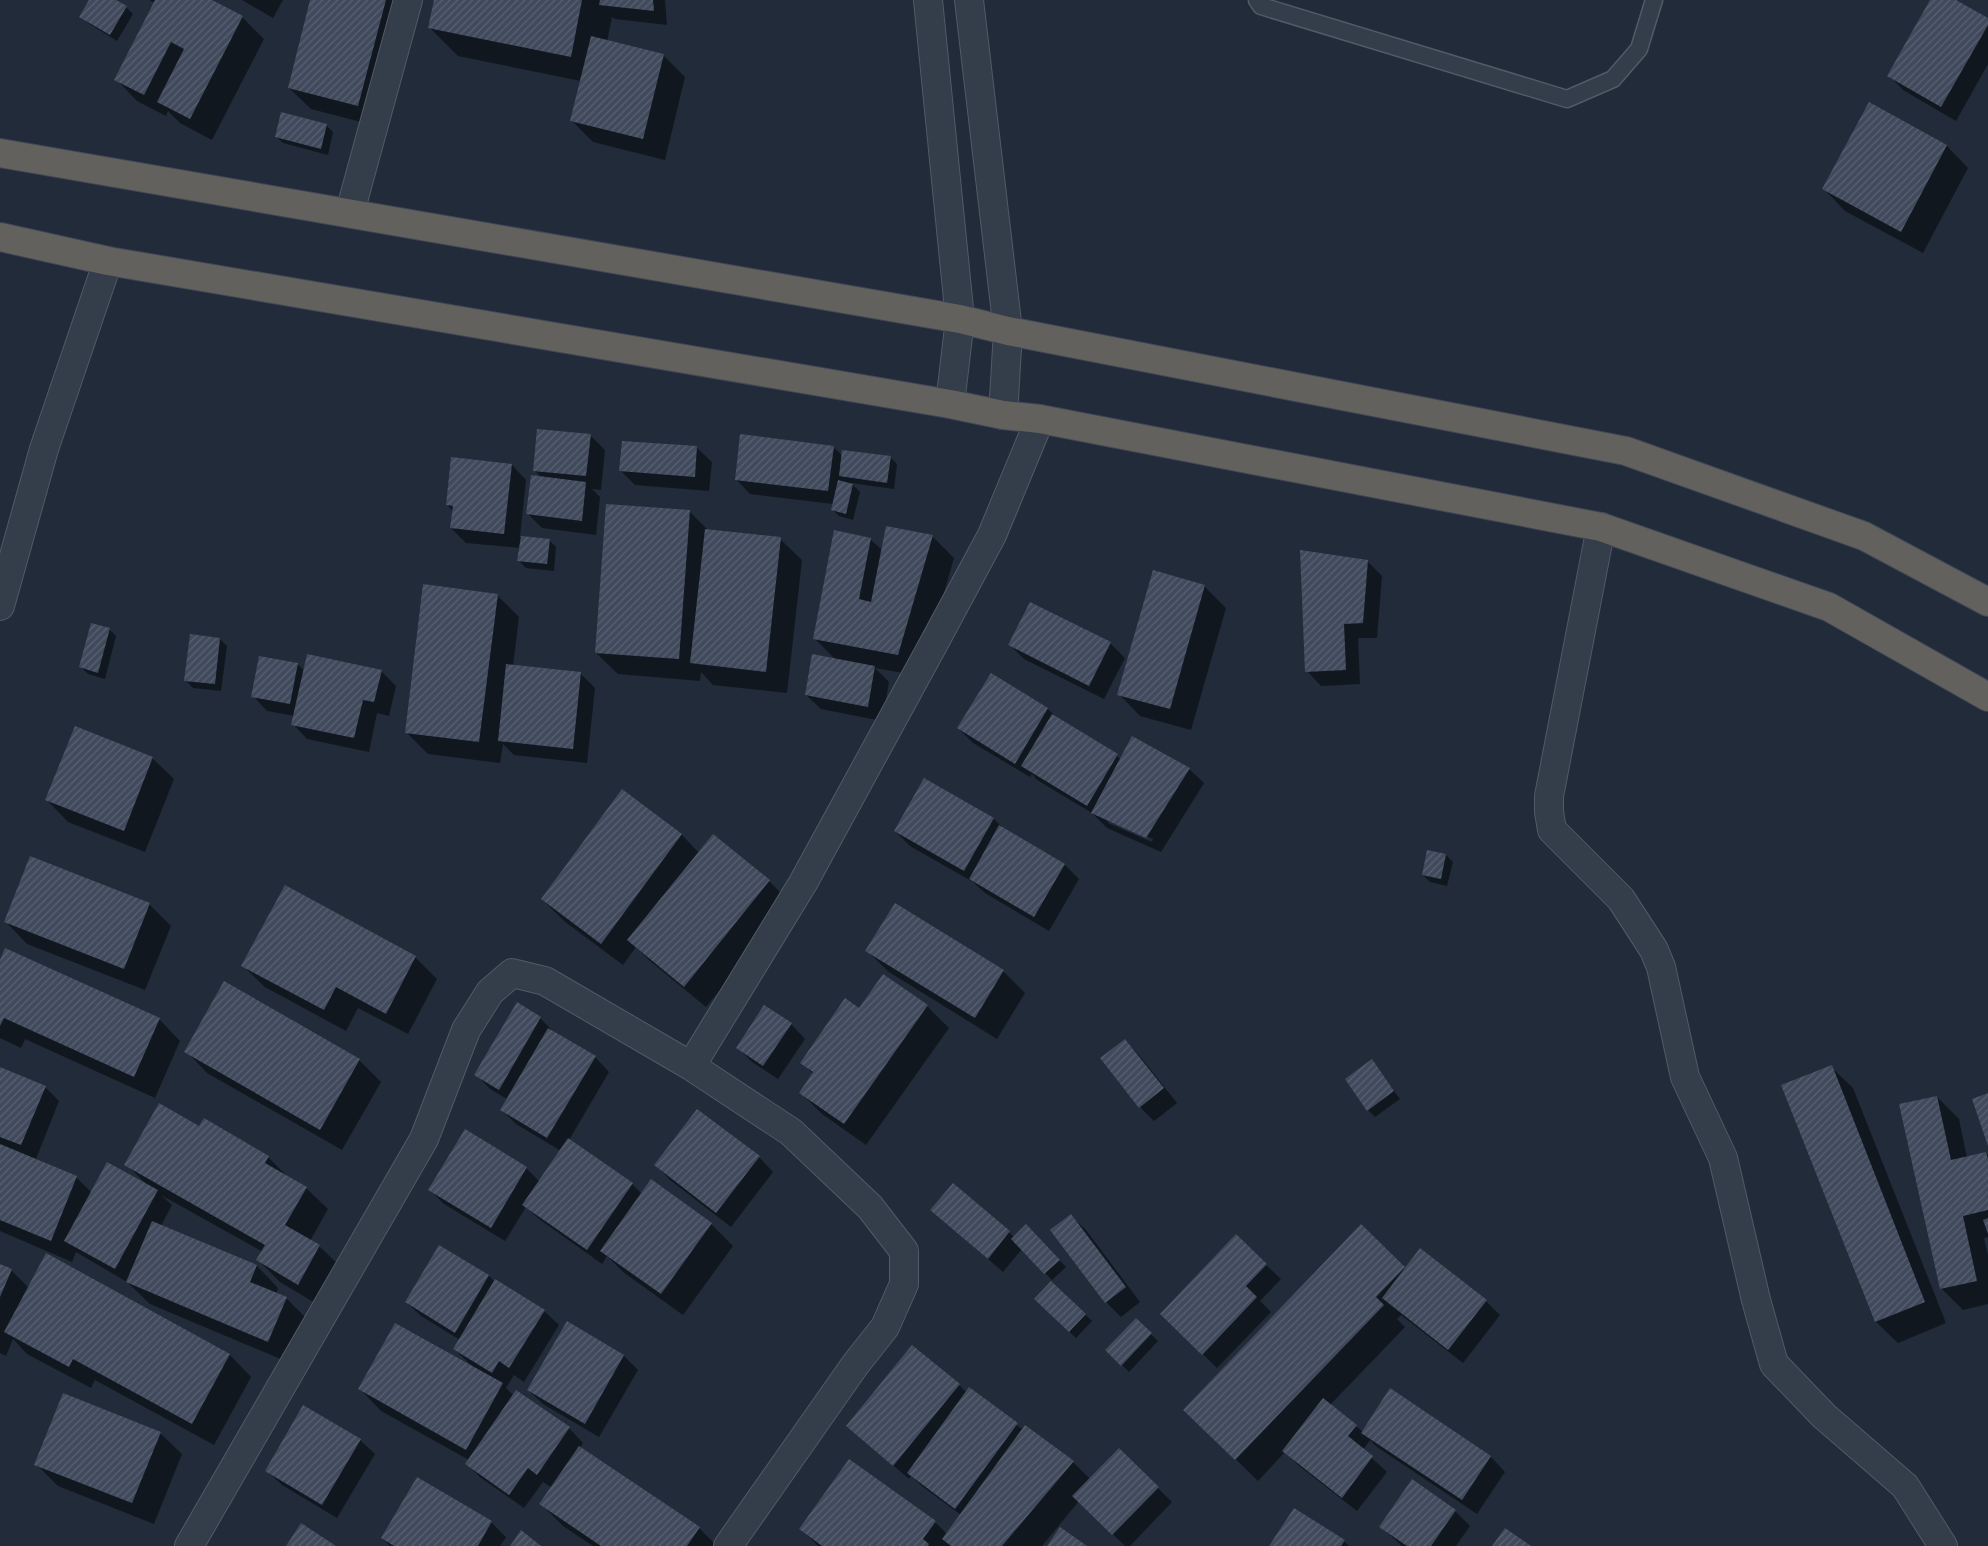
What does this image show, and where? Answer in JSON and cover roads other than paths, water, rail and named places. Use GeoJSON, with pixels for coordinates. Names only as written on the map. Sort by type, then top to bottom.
{"type":"FeatureCollection","features":[{"type":"Feature","properties":{"kind":"highway"},"geometry":{"type":"LineString","coordinates":[[0,152],[960,319],[1008,331],[1626,451],[1864,536],[1988,602]]}},
{"type":"Feature","properties":{"kind":"highway"},"geometry":{"type":"LineString","coordinates":[[0,237],[108,261],[1040,420],[1601,527],[1829,608],[1988,697]]}},
{"type":"Feature","properties":{"kind":"street"},"geometry":{"type":"LineString","coordinates":[[350,212],[408,0]]}},
{"type":"Feature","properties":{"kind":"street"},"geometry":{"type":"LineString","coordinates":[[928,0],[960,319],[950,404]]}},
{"type":"Feature","properties":{"kind":"street"},"geometry":{"type":"LineString","coordinates":[[969,0],[1008,331],[1003,415]]}},
{"type":"Feature","properties":{"kind":"street"},"geometry":{"type":"LineString","coordinates":[[0,606],[44,449],[108,261]]}},
{"type":"Feature","properties":{"kind":"street"},"geometry":{"type":"LineString","coordinates":[[691,1066],[803,883],[934,643],[992,535],[1040,420]]}},
{"type":"Feature","properties":{"kind":"street"},"geometry":{"type":"LineString","coordinates":[[1601,527],[1549,796],[1552,830],[1621,899],[1658,959],[1685,1077],[1723,1158],[1756,1300],[1774,1364],[1824,1416],[1905,1486],[1943,1546]]}},
{"type":"Feature","properties":{"kind":"street"},"geometry":{"type":"LineString","coordinates":[[189,1546],[424,1140],[466,1030],[490,992],[512,973],[545,981],[691,1066],[791,1132],[870,1207],[904,1251],[904,1284],[885,1327],[855,1365],[728,1546]]}},
{"type":"Feature","properties":{"kind":"lane"},"geometry":{"type":"LineString","coordinates":[[1257,0],[1262,6],[1567,99],[1613,79],[1639,49],[1654,0]]}}]}
